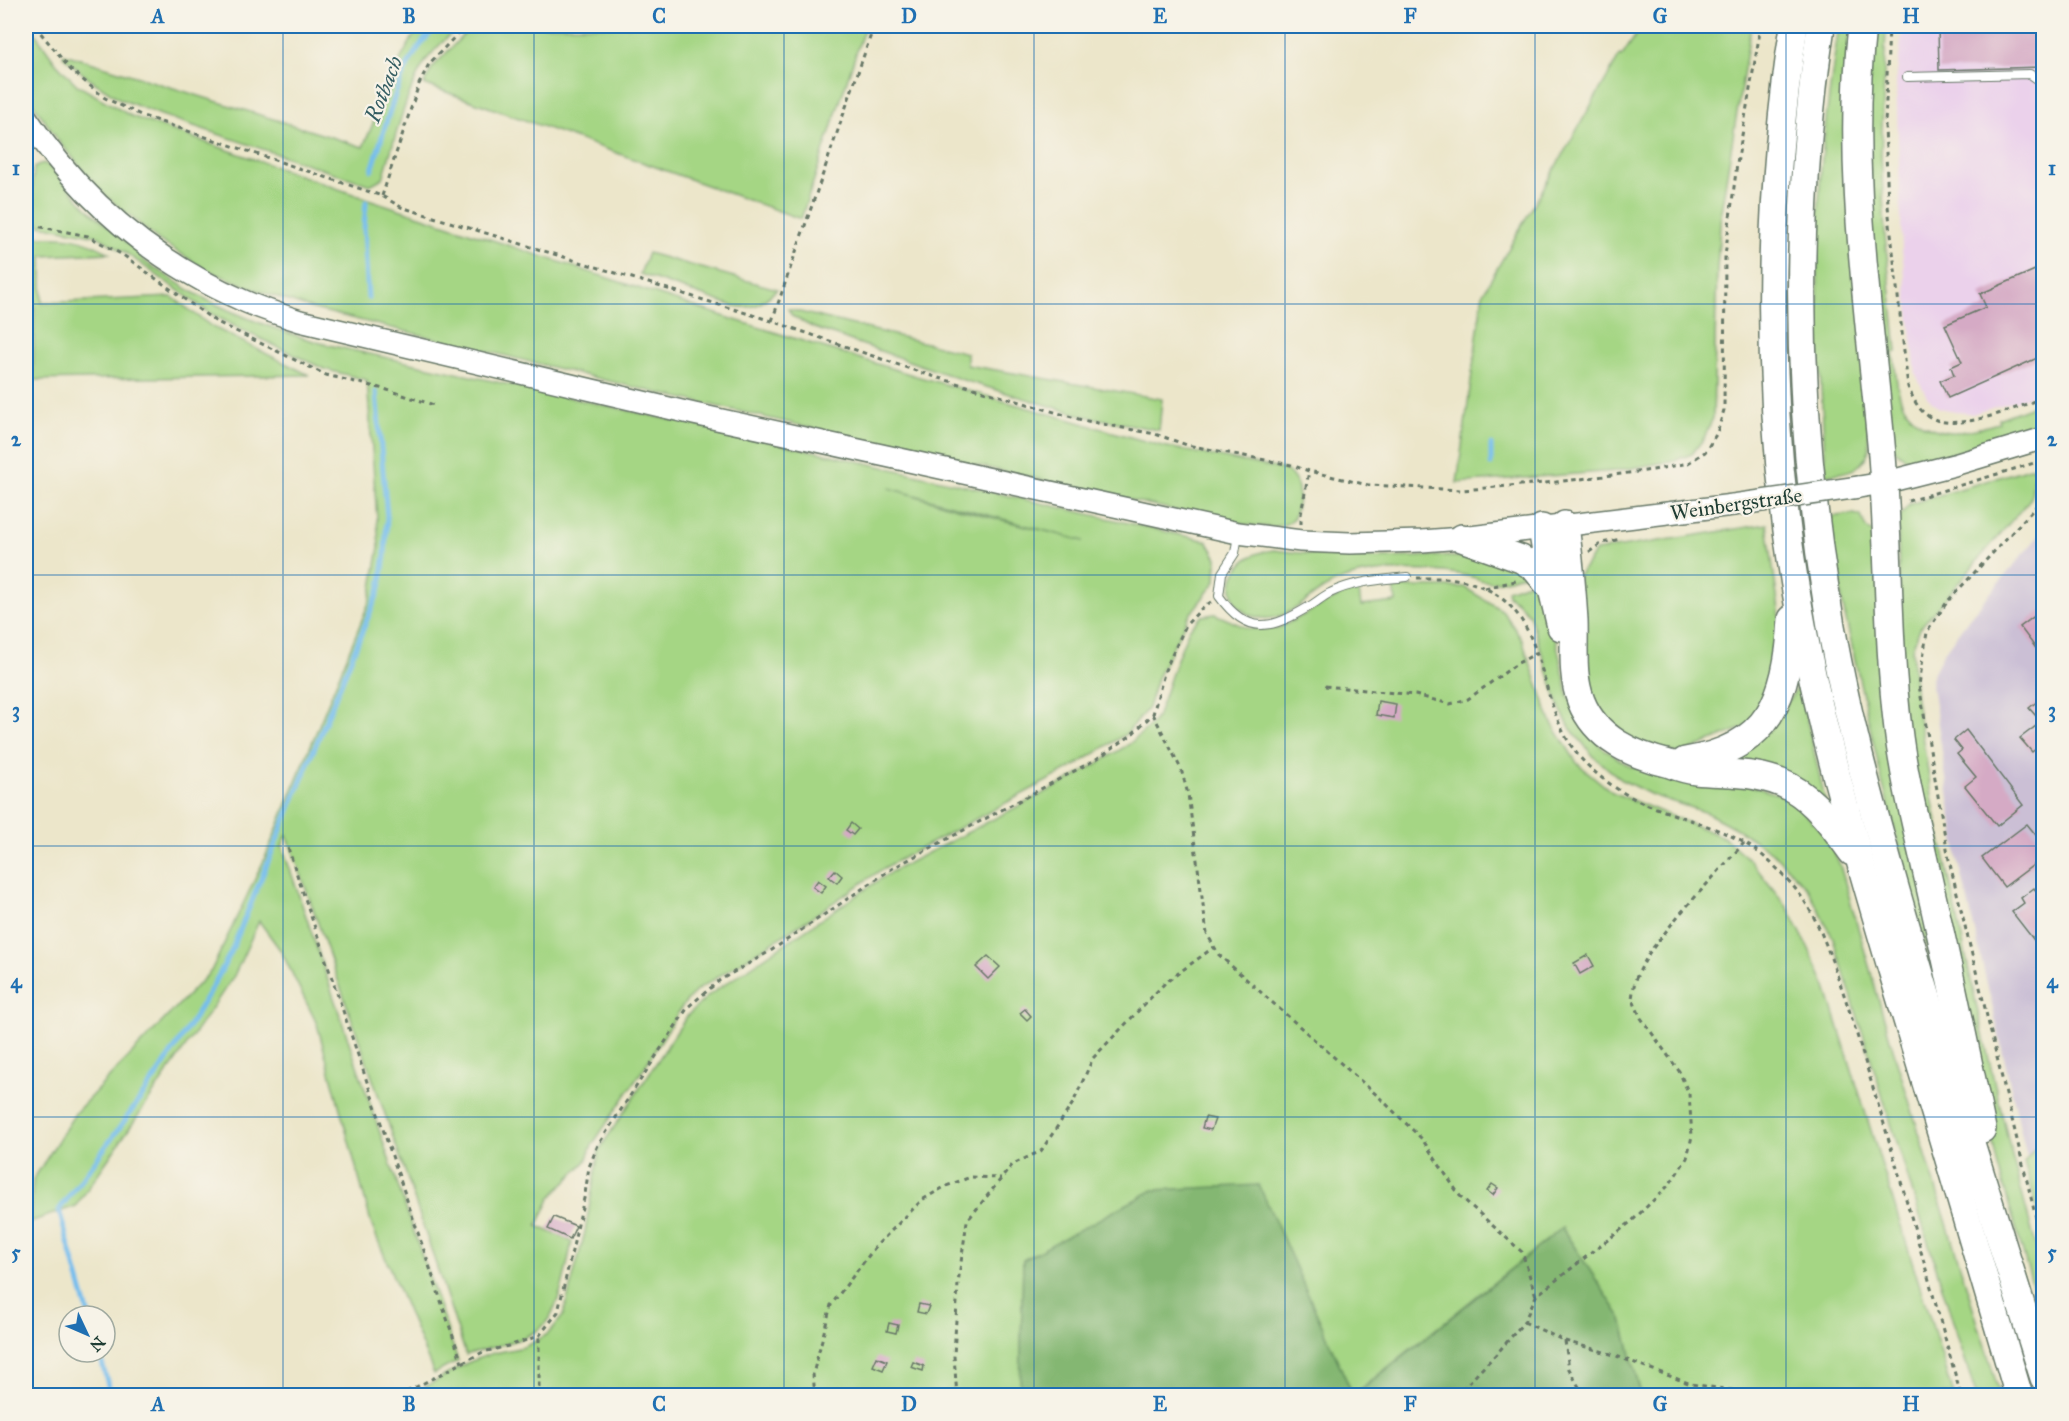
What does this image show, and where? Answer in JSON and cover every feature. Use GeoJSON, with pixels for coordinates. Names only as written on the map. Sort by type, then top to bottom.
{"type":"FeatureCollection","features":[{"type":"Feature","properties":{"kind":"highway"},"geometry":{"type":"LineString","coordinates":[[1794,26],[1778,166],[1772,273],[1778,440],[1794,584],[1830,748],[1861,866],[2019,1395]]}},
{"type":"Feature","properties":{"kind":"highway"},"geometry":{"type":"LineString","coordinates":[[1821,26],[1805,164],[1800,317],[1806,436],[1828,612],[1846,702],[1873,813],[1925,994],[2043,1378]]}},
{"type":"Feature","properties":{"kind":"highway"},"geometry":{"type":"LineString","coordinates":[[1862,26],[1857,103],[1857,191],[1881,436],[1871,485],[1885,524],[1898,731],[1988,1158],[1994,1217]]}},
{"type":"Feature","properties":{"kind":"highway"},"geometry":{"type":"LineString","coordinates":[[1554,526],[1552,589],[1560,625],[1573,661],[1581,701],[1589,717],[1617,744],[1638,756],[1695,771],[1744,774],[1770,779],[1790,787],[1824,815],[1861,866]]}},
{"type":"Feature","properties":{"kind":"highway"},"geometry":{"type":"LineString","coordinates":[[1554,526],[1574,621],[1573,661]]}},
{"type":"Feature","properties":{"kind":"highway"},"geometry":{"type":"LineString","coordinates":[[1462,538],[1521,559],[1534,567],[1552,589]]}},
{"type":"Feature","properties":{"kind":"highway"},"geometry":{"type":"LineString","coordinates":[[1666,764],[1718,754],[1736,746],[1765,721],[1784,686],[1789,663],[1794,584]]}},
{"type":"Feature","properties":{"kind":"main road","name":"Weinbergstraße"},"geometry":{"type":"LineString","coordinates":[[26,117],[68,175],[109,216],[143,244],[193,276],[245,302],[267,310],[321,326],[682,411],[1238,533],[1300,541],[1350,543],[1462,538],[1733,505],[1871,485],[1954,465],[2043,438]]}},
{"type":"Feature","properties":{"kind":"lane"},"geometry":{"type":"LineString","coordinates":[[1907,77],[2030,74],[2043,84]]}},
{"type":"Feature","properties":{"kind":"lane"},"geometry":{"type":"LineString","coordinates":[[1238,533],[1235,553],[1222,573],[1219,596],[1231,613],[1251,624],[1262,625],[1288,620],[1329,593],[1347,586],[1407,577]]}},
{"type":"Feature","properties":{"kind":"path"},"geometry":{"type":"LineString","coordinates":[[35,26],[71,70],[105,98],[143,116],[382,196],[401,207],[772,321],[922,373],[1082,420],[1155,434],[1187,445],[1291,465],[1368,485],[1462,490],[1556,482],[1653,470],[1688,463],[1705,452],[1717,433],[1724,410],[1725,256],[1737,164],[1761,26]]}},
{"type":"Feature","properties":{"kind":"path"},"geometry":{"type":"LineString","coordinates":[[382,196],[424,74],[429,64],[453,36],[465,26]]}},
{"type":"Feature","properties":{"kind":"path"},"geometry":{"type":"LineString","coordinates":[[772,321],[874,26]]}},
{"type":"Feature","properties":{"kind":"path"},"geometry":{"type":"LineString","coordinates":[[1889,26],[1885,125],[1888,206],[1908,387],[1916,405],[1924,414],[1934,420],[1954,424],[1976,420],[2043,398]]}},
{"type":"Feature","properties":{"kind":"path"},"geometry":{"type":"LineString","coordinates":[[26,152],[30,166],[32,277],[26,395]]}},
{"type":"Feature","properties":{"kind":"path"},"geometry":{"type":"LineString","coordinates":[[31,225],[88,236],[123,255],[215,321],[326,375],[384,389],[434,405]]}},
{"type":"Feature","properties":{"kind":"path"},"geometry":{"type":"LineString","coordinates":[[1885,524],[1896,522],[1910,499],[2043,460]]}},
{"type":"Feature","properties":{"kind":"path"},"geometry":{"type":"LineString","coordinates":[[1300,541],[1301,513],[1309,471]]}},
{"type":"Feature","properties":{"kind":"path"},"geometry":{"type":"LineString","coordinates":[[2043,498],[1947,602],[1927,632],[1919,685],[1949,860],[2043,1251]]}},
{"type":"Feature","properties":{"kind":"path"},"geometry":{"type":"LineString","coordinates":[[1587,554],[1602,543],[1624,539]]}},
{"type":"Feature","properties":{"kind":"path"},"geometry":{"type":"LineString","coordinates":[[1407,577],[1462,580],[1485,588]]}},
{"type":"Feature","properties":{"kind":"path"},"geometry":{"type":"LineString","coordinates":[[399,1395],[483,1352],[539,1336],[558,1312],[583,1205],[589,1167],[598,1144],[688,1007],[720,980],[772,950],[892,868],[1095,760],[1130,736],[1154,714],[1165,670],[1186,625],[1202,608],[1219,596]]}},
{"type":"Feature","properties":{"kind":"path"},"geometry":{"type":"LineString","coordinates":[[1325,686],[1415,695],[1450,704],[1468,699],[1518,663],[1537,653]]}},
{"type":"Feature","properties":{"kind":"path"},"geometry":{"type":"LineString","coordinates":[[1154,714],[1180,769],[1188,794],[1207,934],[1219,955],[1380,1098],[1422,1139],[1460,1196],[1522,1252],[1536,1296]]}},
{"type":"Feature","properties":{"kind":"path"},"geometry":{"type":"LineString","coordinates":[[1456,1395],[1524,1322],[1536,1296],[1632,1221],[1669,1185],[1687,1158],[1692,1136],[1689,1094],[1679,1071],[1641,1018],[1632,998],[1635,981],[1648,953],[1744,843],[1769,861],[1785,877],[1803,900],[1823,936],[1849,1008],[1914,1224],[1961,1395]]}},
{"type":"Feature","properties":{"kind":"path"},"geometry":{"type":"LineString","coordinates":[[288,848],[462,1362]]}},
{"type":"Feature","properties":{"kind":"path"},"geometry":{"type":"LineString","coordinates":[[957,1395],[954,1356],[958,1283],[967,1221],[1013,1164],[1041,1151],[1073,1103],[1093,1058],[1165,983],[1214,947]]}},
{"type":"Feature","properties":{"kind":"path"},"geometry":{"type":"LineString","coordinates":[[815,1395],[813,1374],[831,1305],[876,1246],[922,1200],[946,1186],[972,1177],[1002,1178]]}},
{"type":"Feature","properties":{"kind":"path"},"geometry":{"type":"LineString","coordinates":[[1524,1322],[1565,1341],[1611,1353],[1691,1384],[1770,1395]]}},
{"type":"Feature","properties":{"kind":"path"},"geometry":{"type":"LineString","coordinates":[[539,1336],[539,1395]]}},
{"type":"Feature","properties":{"kind":"path"},"geometry":{"type":"LineString","coordinates":[[1565,1341],[1569,1369],[1584,1395]]}},
{"type":"Feature","properties":{"kind":"shaded area"},"geometry":{"type":"Polygon","coordinates":[[[1903,26],[2043,26],[2044,390],[1972,414],[1939,408],[1927,397],[1916,375],[1902,250],[1896,82],[1903,26]]]}},
{"type":"Feature","properties":{"kind":"shaded area"},"geometry":{"type":"Polygon","coordinates":[[[2043,531],[2044,1137],[2027,1157],[1958,858],[1931,678],[1944,652],[1970,617],[2043,531]]]}},
{"type":"Feature","properties":{"kind":"green space"},"geometry":{"type":"Polygon","coordinates":[[[26,26],[30,26],[56,63],[77,85],[131,116],[353,194],[735,320],[916,376],[1162,446],[1286,470],[1294,479],[1298,490],[1294,517],[1281,526],[1271,527],[1222,521],[654,392],[310,308],[259,291],[207,270],[160,241],[105,195],[60,143],[26,93],[26,26]]]}},
{"type":"Feature","properties":{"kind":"green space"},"geometry":{"type":"Polygon","coordinates":[[[419,26],[460,26],[427,59],[420,71],[401,117],[383,178],[370,185],[120,99],[89,79],[63,56],[64,54],[363,147],[400,60],[419,26]]]}},
{"type":"Feature","properties":{"kind":"green space"},"geometry":{"type":"Polygon","coordinates":[[[472,26],[865,26],[801,219],[424,84],[432,68],[472,26]]]}},
{"type":"Feature","properties":{"kind":"green space"},"geometry":{"type":"Polygon","coordinates":[[[1642,26],[1751,26],[1721,211],[1713,418],[1704,438],[1692,454],[1673,461],[1615,471],[1457,483],[1483,293],[1620,55],[1622,56],[1642,26]]]}},
{"type":"Feature","properties":{"kind":"green space"},"geometry":{"type":"Polygon","coordinates":[[[1839,26],[1853,26],[1869,450],[1862,463],[1852,470],[1826,475],[1818,319],[1818,225],[1826,125],[1839,26]]]}},
{"type":"Feature","properties":{"kind":"green space"},"geometry":{"type":"Polygon","coordinates":[[[1868,26],[1886,26],[1881,155],[1885,236],[1897,352],[1893,353],[1902,402],[1908,412],[1922,424],[1932,429],[1960,432],[1999,423],[1998,419],[2043,402],[2043,426],[1922,462],[1906,459],[1889,442],[1871,301],[1868,26]]]}},
{"type":"Feature","properties":{"kind":"green space"},"geometry":{"type":"Polygon","coordinates":[[[43,163],[49,166],[86,207],[140,254],[143,260],[174,281],[225,309],[290,334],[324,344],[831,455],[1207,541],[1217,558],[1216,581],[1188,617],[1157,678],[1148,708],[1126,734],[1073,767],[884,868],[697,990],[683,1005],[592,1145],[586,1161],[551,1197],[537,1226],[572,1242],[561,1291],[551,1315],[536,1331],[502,1345],[466,1355],[405,1171],[287,835],[282,846],[458,1361],[434,1374],[372,1226],[317,1024],[281,951],[259,921],[234,976],[76,1206],[30,1222],[33,1180],[76,1112],[211,971],[265,858],[370,600],[379,547],[367,380],[324,369],[238,328],[210,313],[123,251],[97,236],[40,225],[33,205],[34,168],[43,163]],[[889,488],[960,509],[1066,536],[889,488]]]}},
{"type":"Feature","properties":{"kind":"green space"},"geometry":{"type":"Polygon","coordinates":[[[36,237],[74,239],[109,253],[42,256],[42,303],[172,297],[211,326],[309,375],[33,380],[36,237]]]}},
{"type":"Feature","properties":{"kind":"green space"},"geometry":{"type":"Polygon","coordinates":[[[648,253],[777,289],[758,305],[733,306],[640,274],[648,253]]]}},
{"type":"Feature","properties":{"kind":"green space"},"geometry":{"type":"Polygon","coordinates":[[[788,309],[967,353],[967,365],[1162,399],[1159,430],[1084,416],[963,380],[812,327],[792,316],[788,309]]]}},
{"type":"Feature","properties":{"kind":"green space"},"geometry":{"type":"Polygon","coordinates":[[[2033,467],[2031,498],[1920,628],[1912,649],[1916,700],[1935,813],[1980,1022],[2043,1272],[2043,1321],[1998,1167],[1922,817],[1901,703],[1898,526],[1901,515],[1910,504],[2033,467]]]}},
{"type":"Feature","properties":{"kind":"green space"},"geometry":{"type":"Polygon","coordinates":[[[1854,514],[1861,516],[1866,528],[1873,533],[1963,1069],[1918,919],[1882,781],[1843,606],[1828,517],[1854,514]]]}},
{"type":"Feature","properties":{"kind":"green space"},"geometry":{"type":"Polygon","coordinates":[[[1767,524],[1783,640],[1757,722],[1680,754],[1634,744],[1595,706],[1587,680],[1578,576],[1596,551],[1767,524]]]}},
{"type":"Feature","properties":{"kind":"green space"},"geometry":{"type":"Polygon","coordinates":[[[1274,550],[1379,558],[1437,556],[1506,560],[1529,572],[1507,580],[1490,582],[1445,572],[1374,572],[1330,585],[1295,609],[1278,617],[1261,618],[1249,615],[1235,601],[1232,582],[1242,563],[1252,556],[1274,550]]]}},
{"type":"Feature","properties":{"kind":"green space"},"geometry":{"type":"Polygon","coordinates":[[[1537,580],[1545,593],[1569,698],[1600,746],[1629,766],[1679,778],[1741,783],[1788,797],[1827,836],[1840,865],[1890,1039],[2000,1395],[1976,1395],[1833,938],[1808,889],[1774,854],[1737,829],[1707,813],[1652,795],[1622,780],[1596,759],[1571,729],[1560,709],[1529,614],[1508,596],[1507,590],[1537,580]]]}},
{"type":"Feature","properties":{"kind":"green space"},"geometry":{"type":"Polygon","coordinates":[[[1394,587],[1464,587],[1503,611],[1522,640],[1551,722],[1577,763],[1612,792],[1723,837],[1750,860],[1788,908],[1826,987],[1954,1395],[1641,1395],[1622,1319],[1562,1228],[1353,1395],[1258,1185],[1023,1260],[1020,1395],[409,1396],[467,1363],[534,1342],[548,1334],[563,1316],[585,1232],[599,1150],[687,1016],[709,995],[891,872],[1075,777],[1128,745],[1151,725],[1158,715],[1189,629],[1202,616],[1215,614],[1249,629],[1277,629],[1345,593],[1359,591],[1361,606],[1396,602],[1394,587]]]}},
{"type":"Feature","properties":{"kind":"green space"},"geometry":{"type":"Polygon","coordinates":[[[1799,685],[1826,804],[1725,763],[1770,729],[1799,685]]]}},
{"type":"Feature","properties":{"kind":"green space"},"geometry":{"type":"Polygon","coordinates":[[[2043,1138],[2043,1230],[2024,1162],[2043,1138]]]}},
{"type":"Feature","properties":{"kind":"green space"},"geometry":{"type":"Polygon","coordinates":[[[1259,1185],[1353,1395],[1020,1395],[1023,1260],[1153,1190],[1259,1185]]]}},
{"type":"Feature","properties":{"kind":"green space"},"geometry":{"type":"Polygon","coordinates":[[[1562,1228],[1622,1319],[1641,1395],[1355,1395],[1562,1228]]]}},
{"type":"Feature","properties":{"kind":"building"},"geometry":{"type":"Polygon","coordinates":[[[1938,26],[2044,26],[2044,67],[1939,70],[1938,26]]]}},
{"type":"Feature","properties":{"kind":"building"},"geometry":{"type":"Polygon","coordinates":[[[2044,266],[2044,355],[1948,398],[1940,381],[1954,375],[1951,367],[1962,362],[1945,325],[1986,307],[1980,294],[2044,266]]]}},
{"type":"Feature","properties":{"kind":"building"},"geometry":{"type":"Polygon","coordinates":[[[2044,609],[2044,659],[2020,627],[2044,609]]]}},
{"type":"Feature","properties":{"kind":"building"},"geometry":{"type":"Polygon","coordinates":[[[2044,696],[2044,725],[2029,708],[2044,696]]]}},
{"type":"Feature","properties":{"kind":"building"},"geometry":{"type":"Polygon","coordinates":[[[1378,701],[1396,704],[1394,718],[1376,715],[1378,701]]]}},
{"type":"Feature","properties":{"kind":"building"},"geometry":{"type":"Polygon","coordinates":[[[2040,723],[2044,727],[2044,742],[2032,752],[2020,738],[2040,723]]]}},
{"type":"Feature","properties":{"kind":"building"},"geometry":{"type":"Polygon","coordinates":[[[1966,730],[2023,805],[1997,826],[1965,786],[1976,777],[1957,754],[1962,750],[1954,740],[1966,730]]]}},
{"type":"Feature","properties":{"kind":"building"},"geometry":{"type":"Polygon","coordinates":[[[851,823],[858,829],[853,835],[846,830],[851,823]]]}},
{"type":"Feature","properties":{"kind":"building"},"geometry":{"type":"Polygon","coordinates":[[[2027,824],[2044,845],[2044,857],[2004,887],[1982,858],[2027,824]]]}},
{"type":"Feature","properties":{"kind":"building"},"geometry":{"type":"Polygon","coordinates":[[[835,870],[842,876],[837,883],[829,877],[835,870]]]}},
{"type":"Feature","properties":{"kind":"building"},"geometry":{"type":"Polygon","coordinates":[[[818,880],[826,886],[821,893],[813,887],[818,880]]]}},
{"type":"Feature","properties":{"kind":"building"},"geometry":{"type":"Polygon","coordinates":[[[2034,888],[2044,902],[2044,953],[2012,912],[2024,903],[2021,898],[2034,888]]]}},
{"type":"Feature","properties":{"kind":"building"},"geometry":{"type":"Polygon","coordinates":[[[1588,955],[1594,966],[1580,974],[1574,963],[1588,955]]]}},
{"type":"Feature","properties":{"kind":"building"},"geometry":{"type":"Polygon","coordinates":[[[988,956],[1000,967],[988,979],[976,967],[988,956]]]}},
{"type":"Feature","properties":{"kind":"building"},"geometry":{"type":"Polygon","coordinates":[[[1025,1009],[1031,1016],[1027,1020],[1020,1013],[1025,1009]]]}},
{"type":"Feature","properties":{"kind":"building"},"geometry":{"type":"Polygon","coordinates":[[[1205,1117],[1215,1119],[1211,1130],[1202,1128],[1205,1117]]]}},
{"type":"Feature","properties":{"kind":"building"},"geometry":{"type":"Polygon","coordinates":[[[1492,1184],[1498,1188],[1493,1195],[1487,1191],[1492,1184]]]}},
{"type":"Feature","properties":{"kind":"building"},"geometry":{"type":"Polygon","coordinates":[[[554,1217],[576,1226],[570,1239],[548,1229],[554,1217]]]}},
{"type":"Feature","properties":{"kind":"building"},"geometry":{"type":"Polygon","coordinates":[[[919,1304],[929,1306],[926,1314],[917,1312],[919,1304]]]}},
{"type":"Feature","properties":{"kind":"building"},"geometry":{"type":"Polygon","coordinates":[[[889,1323],[898,1325],[896,1333],[887,1331],[889,1323]]]}},
{"type":"Feature","properties":{"kind":"building"},"geometry":{"type":"Polygon","coordinates":[[[877,1357],[887,1361],[883,1370],[873,1366],[877,1357]]]}},
{"type":"Feature","properties":{"kind":"building"},"geometry":{"type":"Polygon","coordinates":[[[913,1362],[924,1366],[923,1371],[911,1367],[913,1362]]]}},
{"type":"Feature","properties":{"kind":"waterway","name":"Rotbach"},"geometry":{"type":"LineString","coordinates":[[372,170],[389,112],[404,74],[424,40],[438,26]]}},
{"type":"Feature","properties":{"kind":"waterway"},"geometry":{"type":"LineString","coordinates":[[366,202],[364,228],[368,298]]}},
{"type":"Feature","properties":{"kind":"waterway"},"geometry":{"type":"LineString","coordinates":[[86,1304],[59,1210],[172,1053],[231,952],[380,588],[387,516],[376,392]]}},
{"type":"Feature","properties":{"kind":"waterway"},"geometry":{"type":"LineString","coordinates":[[1491,445],[1491,464]]}},
{"type":"Feature","properties":{"kind":"waterway"},"geometry":{"type":"LineString","coordinates":[[102,1364],[111,1396]]}}]}
